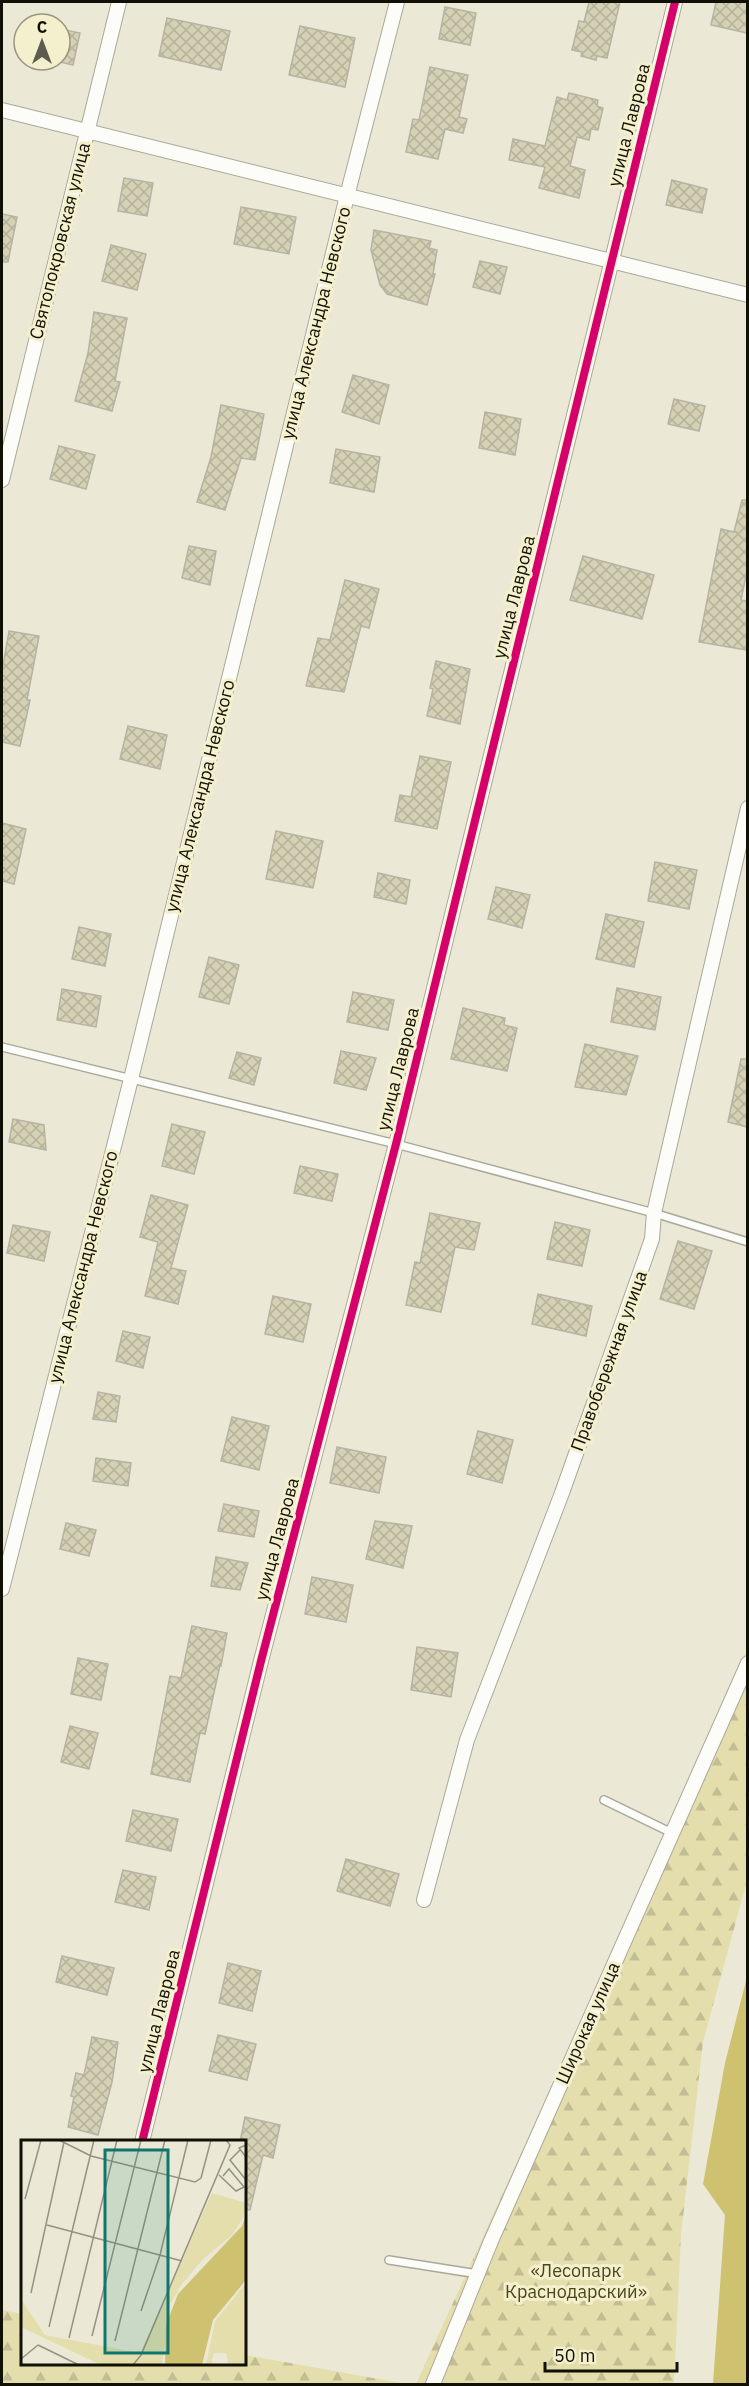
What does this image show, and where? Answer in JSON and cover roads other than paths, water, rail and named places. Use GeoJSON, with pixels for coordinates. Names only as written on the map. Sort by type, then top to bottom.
{"type":"FeatureCollection","features":[{"type":"Feature","properties":{"kind":"street","name":"Святопокровская улица"},"geometry":{"type":"LineString","coordinates":[[2,480],[119,2]]}},
{"type":"Feature","properties":{"kind":"street","name":"улица Александра Невского"},"geometry":{"type":"LineString","coordinates":[[2,1589],[397,2]]}},
{"type":"Feature","properties":{"kind":"street","name":"улица Лаврова"},"geometry":{"type":"LineString","coordinates":[[142,2140],[261,1661],[396,1144],[675,2]]}},
{"type":"Feature","properties":{"kind":"street"},"geometry":{"type":"LineString","coordinates":[[2,110],[747,295]]}},
{"type":"Feature","properties":{"kind":"street","name":"Правобережная улица"},"geometry":{"type":"LineString","coordinates":[[424,1900],[467,1740],[566,1482],[652,1239],[654,1213],[747,808]]}},
{"type":"Feature","properties":{"kind":"street","name":"Широкая улица"},"geometry":{"type":"LineString","coordinates":[[433,2385],[478,2274],[747,1663]]}},
{"type":"Feature","properties":{"kind":"lane"},"geometry":{"type":"LineString","coordinates":[[2,1047],[396,1144],[654,1213],[747,1242]]}},
{"type":"Feature","properties":{"kind":"lane"},"geometry":{"type":"LineString","coordinates":[[604,1800],[672,1833]]}},
{"type":"Feature","properties":{"kind":"lane"},"geometry":{"type":"LineString","coordinates":[[389,2260],[478,2274]]}},
{"type":"Feature","properties":{"kind":"park label","name":"«Лесопарк Краснодарский»"},"geometry":{"type":"Point","coordinates":[576,2281]}}]}
